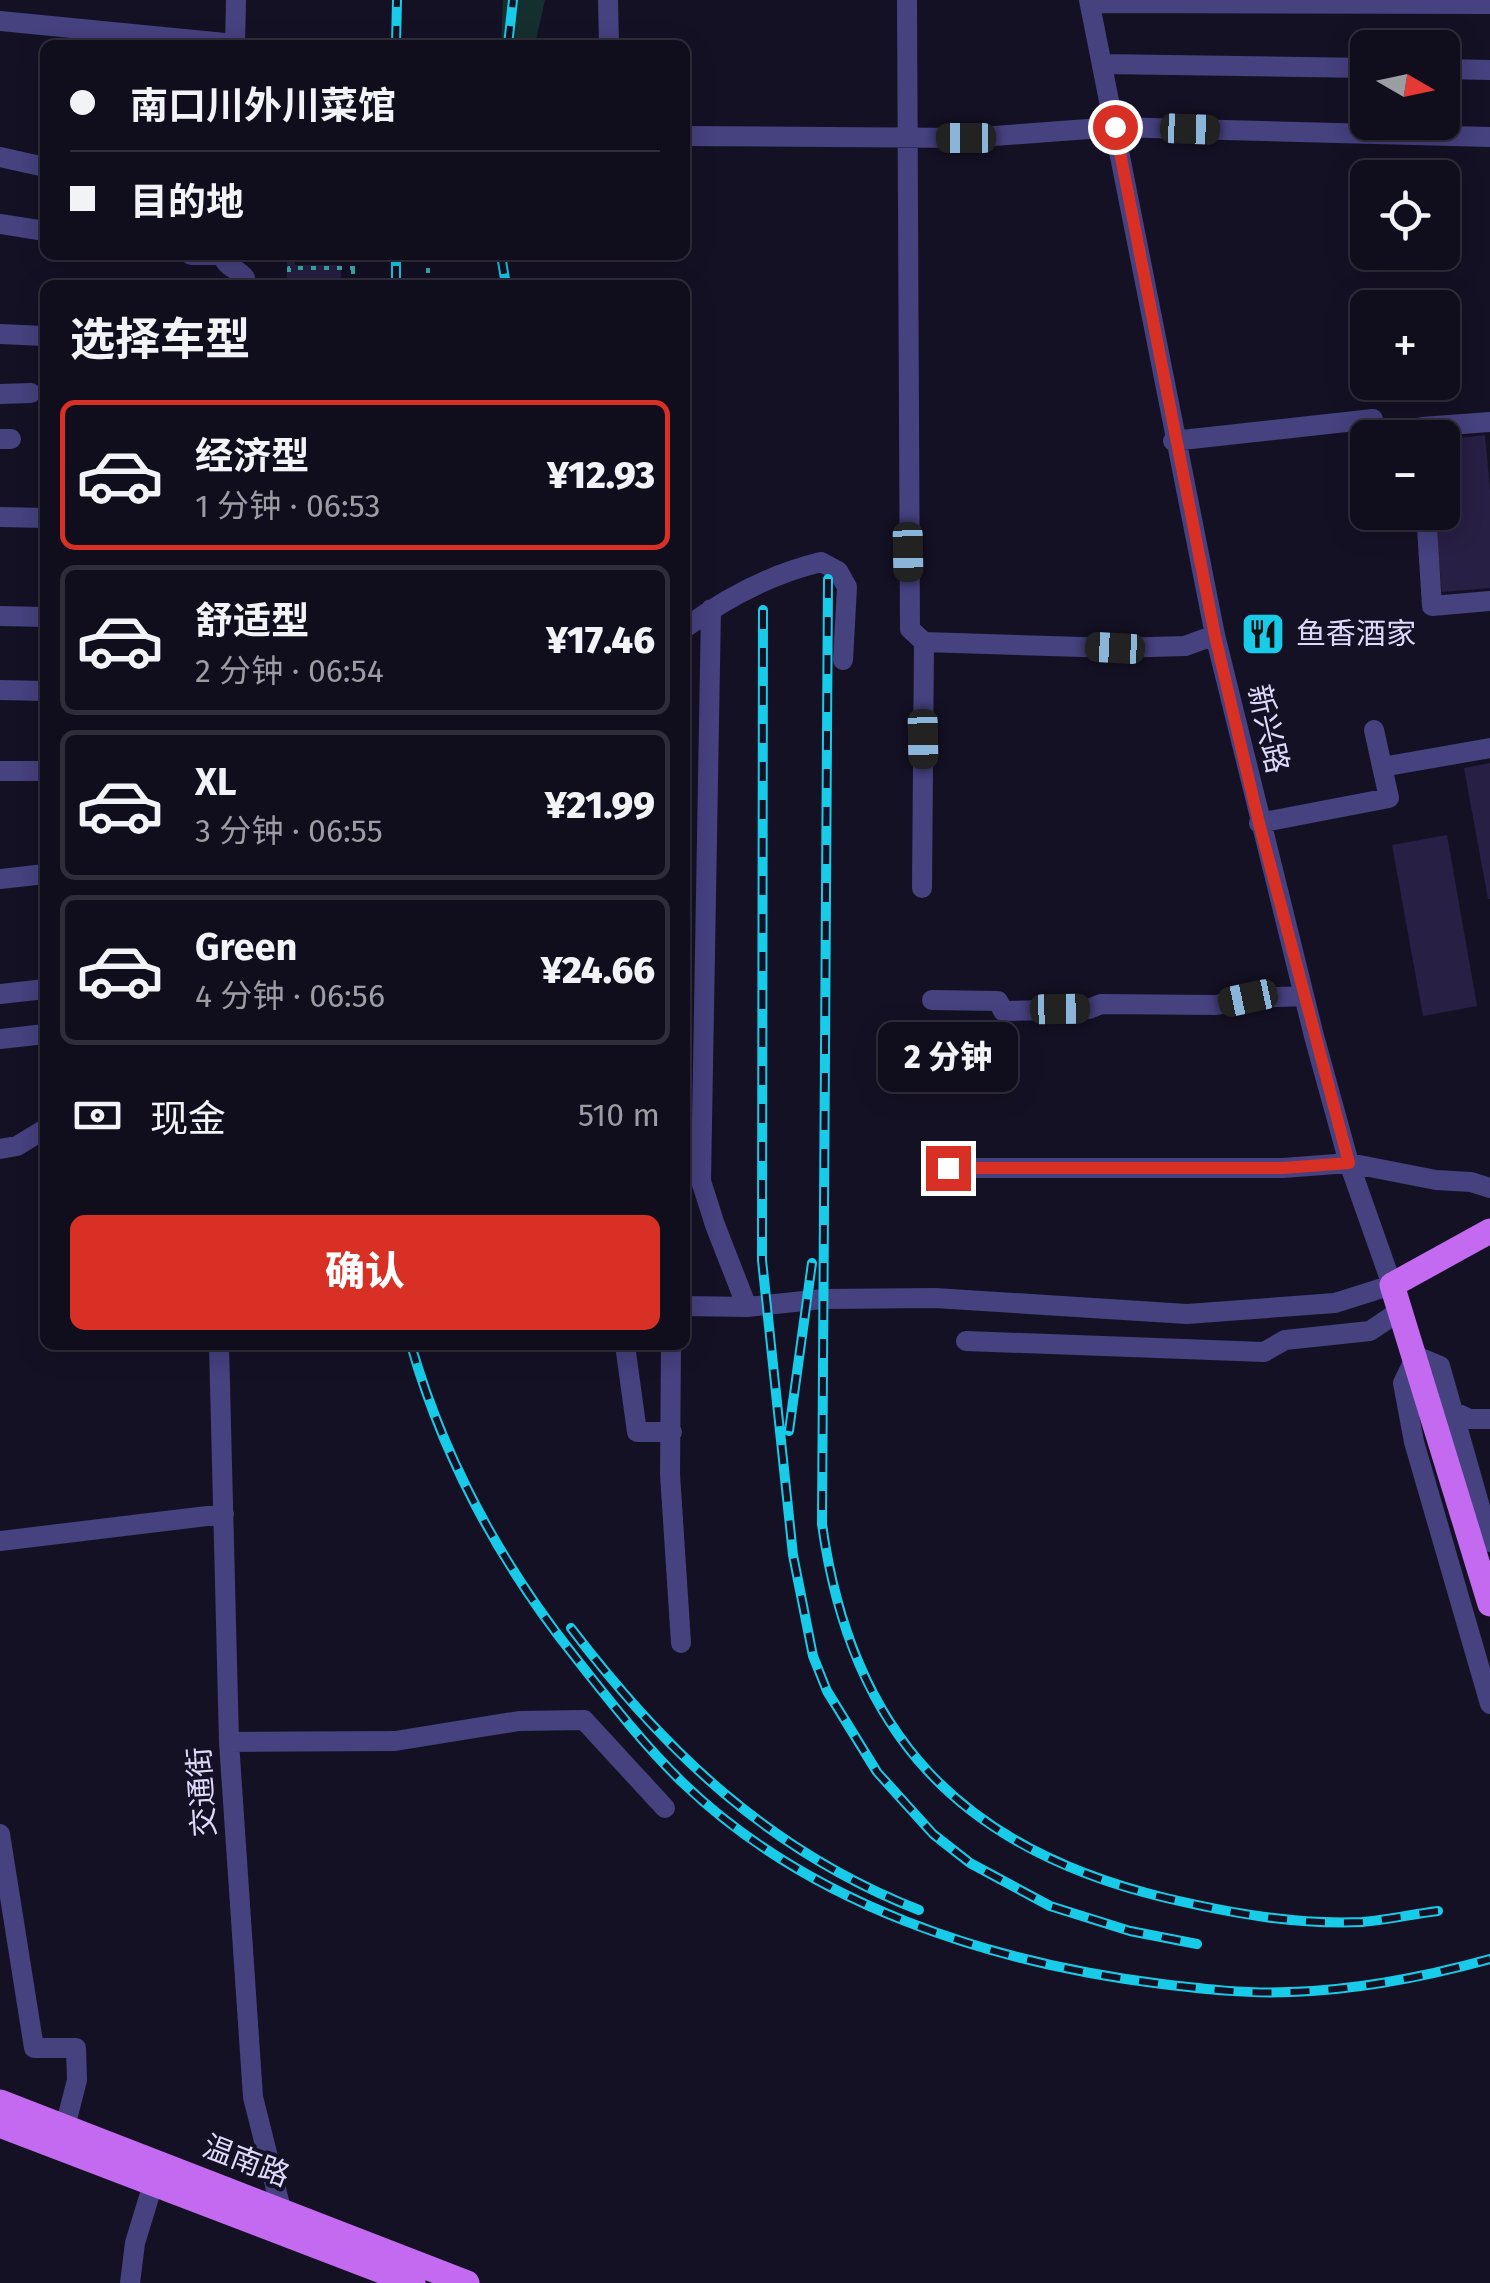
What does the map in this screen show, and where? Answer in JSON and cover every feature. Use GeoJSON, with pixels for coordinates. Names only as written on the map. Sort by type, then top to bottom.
{"type":"FeatureCollection","features":[{"type":"Feature","properties":{"kind":"main road"},"geometry":{"type":"LineString","coordinates":[[1490,1231],[1392,1284],[1490,1604]]}},
{"type":"Feature","properties":{"kind":"main road","name":"温南路"},"geometry":{"type":"LineString","coordinates":[[0,2102],[277,2219],[410,2282]]}},
{"type":"Feature","properties":{"kind":"main road","name":"温南路"},"geometry":{"type":"LineString","coordinates":[[0,2125],[154,2184],[277,2219],[468,2283]]}},
{"type":"Feature","properties":{"kind":"street"},"geometry":{"type":"LineString","coordinates":[[235,40],[236,0]]}},
{"type":"Feature","properties":{"kind":"street"},"geometry":{"type":"LineString","coordinates":[[608,0],[609,40]]}},
{"type":"Feature","properties":{"kind":"street"},"geometry":{"type":"LineString","coordinates":[[907,0],[910,629],[924,642],[1115,648],[1185,646],[1215,636]]}},
{"type":"Feature","properties":{"kind":"street"},"geometry":{"type":"LineString","coordinates":[[1090,1],[1490,4]]}},
{"type":"Feature","properties":{"kind":"street","name":"新兴路"},"geometry":{"type":"LineString","coordinates":[[1090,1],[1215,636],[1259,823],[1349,1163],[1392,1284]]}},
{"type":"Feature","properties":{"kind":"street"},"geometry":{"type":"LineString","coordinates":[[0,21],[194,40]]}},
{"type":"Feature","properties":{"kind":"street"},"geometry":{"type":"LineString","coordinates":[[1102,64],[1350,68]]}},
{"type":"Feature","properties":{"kind":"street"},"geometry":{"type":"LineString","coordinates":[[1460,69],[1490,70]]}},
{"type":"Feature","properties":{"kind":"street"},"geometry":{"type":"LineString","coordinates":[[690,136],[966,138],[1115,127],[1490,138]]}},
{"type":"Feature","properties":{"kind":"street"},"geometry":{"type":"LineString","coordinates":[[0,157],[40,165]]}},
{"type":"Feature","properties":{"kind":"street"},"geometry":{"type":"LineString","coordinates":[[0,224],[40,231]]}},
{"type":"Feature","properties":{"kind":"street"},"geometry":{"type":"LineString","coordinates":[[226,260],[246,280]]}},
{"type":"Feature","properties":{"kind":"street"},"geometry":{"type":"LineString","coordinates":[[0,334],[40,336]]}},
{"type":"Feature","properties":{"kind":"street"},"geometry":{"type":"LineString","coordinates":[[0,394],[31,393]]}},
{"type":"Feature","properties":{"kind":"street"},"geometry":{"type":"LineString","coordinates":[[1174,441],[1373,419]]}},
{"type":"Feature","properties":{"kind":"street"},"geometry":{"type":"LineString","coordinates":[[1460,424],[1490,422]]}},
{"type":"Feature","properties":{"kind":"street"},"geometry":{"type":"LineString","coordinates":[[0,517],[40,518]]}},
{"type":"Feature","properties":{"kind":"street"},"geometry":{"type":"LineString","coordinates":[[1427,530],[1432,606],[1490,601]]}},
{"type":"Feature","properties":{"kind":"street"},"geometry":{"type":"LineString","coordinates":[[690,624],[778,572],[821,562],[838,570],[846,587],[842,660]]}},
{"type":"Feature","properties":{"kind":"street"},"geometry":{"type":"LineString","coordinates":[[711,609],[701,1180],[747,1307]]}},
{"type":"Feature","properties":{"kind":"street"},"geometry":{"type":"LineString","coordinates":[[0,616],[40,617]]}},
{"type":"Feature","properties":{"kind":"street"},"geometry":{"type":"LineString","coordinates":[[922,888],[924,642]]}},
{"type":"Feature","properties":{"kind":"street"},"geometry":{"type":"LineString","coordinates":[[0,690],[40,690]]}},
{"type":"Feature","properties":{"kind":"street"},"geometry":{"type":"LineString","coordinates":[[1259,823],[1388,798],[1374,730]]}},
{"type":"Feature","properties":{"kind":"street"},"geometry":{"type":"LineString","coordinates":[[1382,766],[1490,748]]}},
{"type":"Feature","properties":{"kind":"street"},"geometry":{"type":"LineString","coordinates":[[0,770],[40,771]]}},
{"type":"Feature","properties":{"kind":"street"},"geometry":{"type":"LineString","coordinates":[[0,879],[40,875]]}},
{"type":"Feature","properties":{"kind":"street"},"geometry":{"type":"LineString","coordinates":[[0,994],[40,990]]}},
{"type":"Feature","properties":{"kind":"street"},"geometry":{"type":"LineString","coordinates":[[932,1000],[998,1001],[1003,1010],[1089,1009],[1101,1004],[1216,1005],[1248,998],[1304,996]]}},
{"type":"Feature","properties":{"kind":"street"},"geometry":{"type":"LineString","coordinates":[[0,1039],[40,1035]]}},
{"type":"Feature","properties":{"kind":"street"},"geometry":{"type":"LineString","coordinates":[[0,1149],[17,1146],[40,1133]]}},
{"type":"Feature","properties":{"kind":"street"},"geometry":{"type":"LineString","coordinates":[[948,1168],[1283,1168],[1349,1163],[1490,1188]]}},
{"type":"Feature","properties":{"kind":"street"},"geometry":{"type":"LineString","coordinates":[[690,1306],[935,1298],[1188,1314],[1335,1303],[1392,1284]]}},
{"type":"Feature","properties":{"kind":"street"},"geometry":{"type":"LineString","coordinates":[[966,1341],[1264,1352],[1286,1340],[1370,1330],[1401,1310]]}},
{"type":"Feature","properties":{"kind":"street","name":"交通街"},"geometry":{"type":"LineString","coordinates":[[219,1350],[228,1742],[253,2097],[277,2219]]}},
{"type":"Feature","properties":{"kind":"street"},"geometry":{"type":"LineString","coordinates":[[625,1350],[637,1432],[672,1432]]}},
{"type":"Feature","properties":{"kind":"street"},"geometry":{"type":"LineString","coordinates":[[671,1350],[670,1474],[681,1643]]}},
{"type":"Feature","properties":{"kind":"street"},"geometry":{"type":"LineString","coordinates":[[1490,1542],[1440,1366],[1416,1356],[1403,1384],[1414,1442],[1490,1704]]}},
{"type":"Feature","properties":{"kind":"street"},"geometry":{"type":"LineString","coordinates":[[1450,1410],[1470,1419],[1490,1419]]}},
{"type":"Feature","properties":{"kind":"street"},"geometry":{"type":"LineString","coordinates":[[0,1541],[224,1514]]}},
{"type":"Feature","properties":{"kind":"street"},"geometry":{"type":"LineString","coordinates":[[228,1742],[394,1741],[519,1720],[584,1720],[665,1808]]}},
{"type":"Feature","properties":{"kind":"street"},"geometry":{"type":"LineString","coordinates":[[0,1834],[34,2048],[76,2048],[77,2080],[64,2126]]}},
{"type":"Feature","properties":{"kind":"street"},"geometry":{"type":"LineString","coordinates":[[130,2283],[135,2242],[154,2184]]}},
{"type":"Feature","properties":{"kind":"path"},"geometry":{"type":"LineString","coordinates":[[352,260],[352,274]]}},
{"type":"Feature","properties":{"kind":"path"},"geometry":{"type":"LineString","coordinates":[[428,260],[428,273]]}},
{"type":"Feature","properties":{"kind":"path"},"geometry":{"type":"LineString","coordinates":[[289,280],[289,268],[361,268]]}},
{"type":"Feature","properties":{"kind":"green space"},"geometry":{"type":"Polygon","coordinates":[[[503,0],[545,0],[536,40],[501,40],[503,0]]]}},
{"type":"Feature","properties":{"kind":"building"},"geometry":{"type":"Polygon","coordinates":[[[287,260],[295,260],[295,265],[341,265],[341,280],[287,280],[287,260]]]}},
{"type":"Feature","properties":{"kind":"building"},"geometry":{"type":"Polygon","coordinates":[[[1485,435],[1490,489],[1490,588],[1442,592],[1436,530],[1460,530],[1460,438],[1485,435]]]}},
{"type":"Feature","properties":{"kind":"building"},"geometry":{"type":"Polygon","coordinates":[[[1490,763],[1490,899],[1488,899],[1464,768],[1490,763]]]}},
{"type":"Feature","properties":{"kind":"building"},"geometry":{"type":"Polygon","coordinates":[[[1447,835],[1477,1006],[1423,1016],[1392,845],[1447,835]]]}},
{"type":"Feature","properties":{"kind":"railway"},"geometry":{"type":"LineString","coordinates":[[396,40],[397,0]]}},
{"type":"Feature","properties":{"kind":"railway"},"geometry":{"type":"LineString","coordinates":[[509,40],[513,0]]}},
{"type":"Feature","properties":{"kind":"railway"},"geometry":{"type":"LineString","coordinates":[[396,260],[396,280]]}},
{"type":"Feature","properties":{"kind":"railway"},"geometry":{"type":"LineString","coordinates":[[502,260],[505,280]]}},
{"type":"Feature","properties":{"kind":"railway"},"geometry":{"type":"LineString","coordinates":[[828,579],[822,1524],[837,1598],[859,1664],[890,1722],[928,1771],[975,1814],[1030,1848],[1094,1876],[1166,1898],[1288,1920],[1362,1922],[1438,1911]]}},
{"type":"Feature","properties":{"kind":"railway"},"geometry":{"type":"LineString","coordinates":[[763,610],[762,1260],[793,1555],[813,1656],[827,1691],[877,1772],[933,1834],[970,1863],[1050,1906],[1130,1931],[1197,1944]]}},
{"type":"Feature","properties":{"kind":"railway"},"geometry":{"type":"LineString","coordinates":[[789,1431],[812,1263]]}},
{"type":"Feature","properties":{"kind":"railway"},"geometry":{"type":"LineString","coordinates":[[413,1350],[458,1469],[499,1547],[548,1622],[668,1768],[733,1826],[787,1863],[845,1895],[969,1943],[1033,1961],[1162,1984],[1242,1992],[1315,1991],[1391,1982],[1490,1959]]}},
{"type":"Feature","properties":{"kind":"railway"},"geometry":{"type":"LineString","coordinates":[[571,1628],[645,1717],[725,1794],[816,1859],[919,1910]]}},
{"type":"Feature","properties":{"kind":"place","name":"鱼香酒家"},"geometry":{"type":"Point","coordinates":[1263,634]}},
{"type":"Feature","properties":{"kind":"route"},"geometry":{"type":"LineString","coordinates":[[948,1168],[1283,1168],[1349,1163],[1259,823],[1215,636],[1115,127]]}}]}
